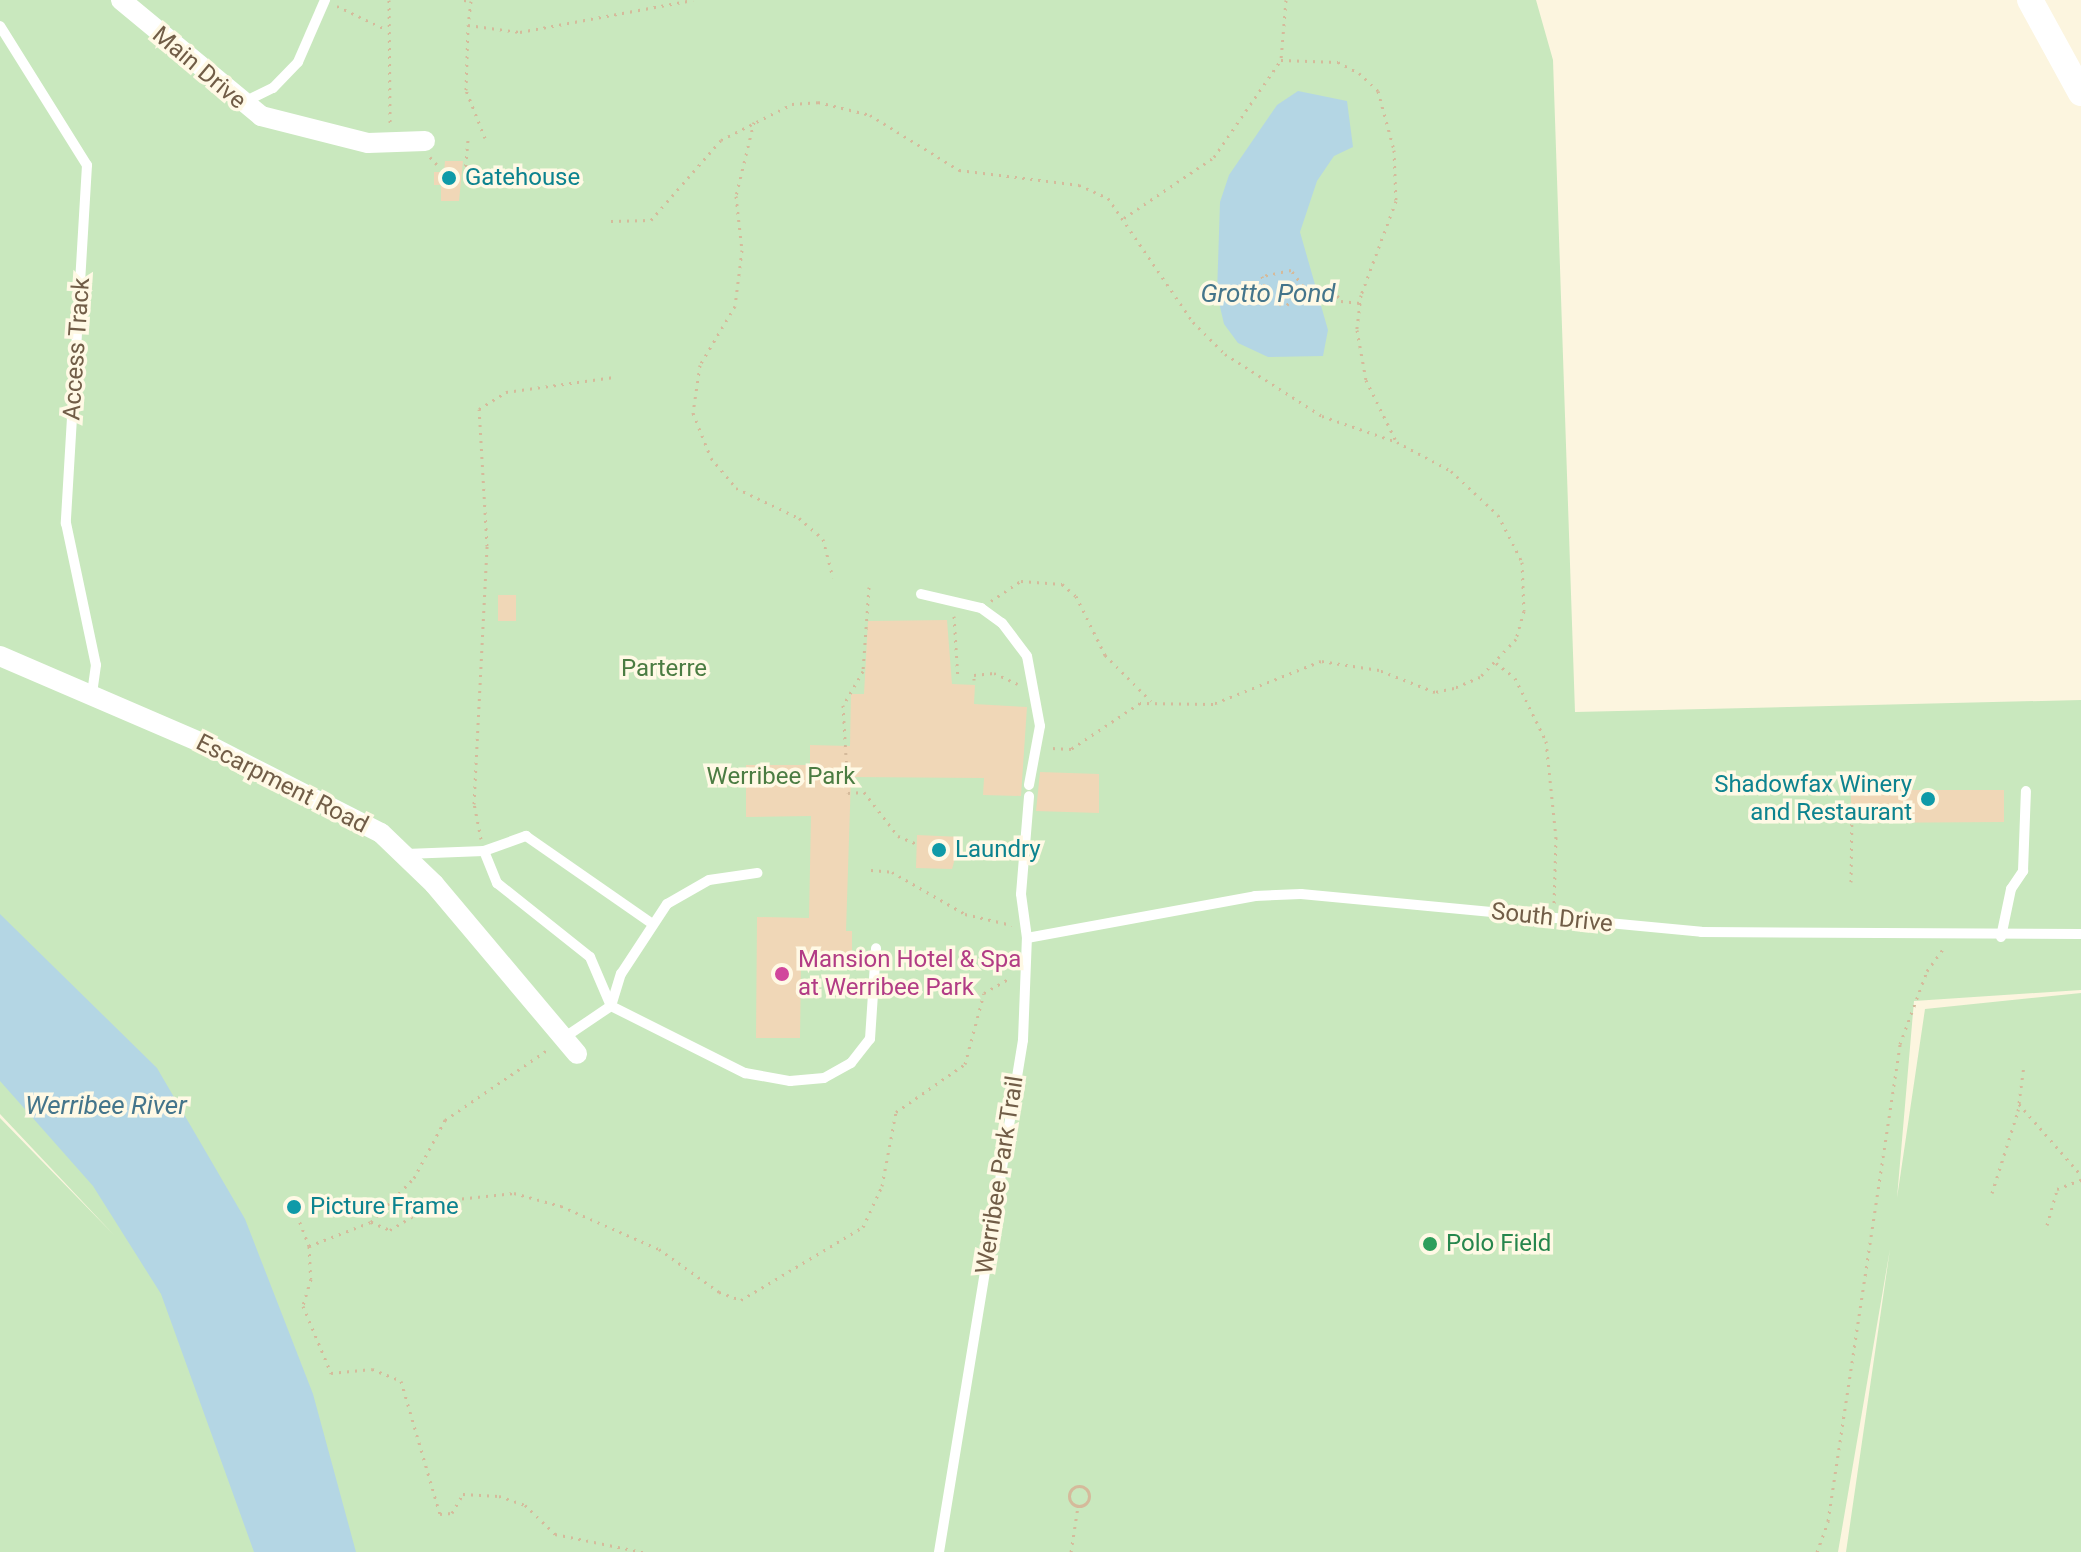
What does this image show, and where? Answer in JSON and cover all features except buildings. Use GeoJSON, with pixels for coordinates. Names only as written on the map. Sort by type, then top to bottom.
{"type":"FeatureCollection","features":[{"type":"Feature","properties":{"kind":"street","name":"Main Drive"},"geometry":{"type":"LineString","coordinates":[[121,0],[240,104],[318,134],[390,147],[425,141]]}},
{"type":"Feature","properties":{"kind":"street"},"geometry":{"type":"LineString","coordinates":[[2030,0],[2081,93]]}},
{"type":"Feature","properties":{"kind":"street","name":"Escarpment Road"},"geometry":{"type":"LineString","coordinates":[[0,656],[92,694],[338,807],[404,854],[577,1054]]}},
{"type":"Feature","properties":{"kind":"lane"},"geometry":{"type":"LineString","coordinates":[[240,104],[273,88],[298,62],[325,0]]}},
{"type":"Feature","properties":{"kind":"lane","name":"Access Track"},"geometry":{"type":"LineString","coordinates":[[0,26],[87,165],[66,523],[96,665],[92,694]]}},
{"type":"Feature","properties":{"kind":"lane","name":"Werribee Park Trail"},"geometry":{"type":"LineString","coordinates":[[921,594],[981,608],[1019,644],[1038,705],[1040,739],[1029,791],[1023,1040],[939,1552]]}},
{"type":"Feature","properties":{"kind":"lane"},"geometry":{"type":"LineString","coordinates":[[2001,937],[2011,889],[2023,871],[2026,791]]}},
{"type":"Feature","properties":{"kind":"lane"},"geometry":{"type":"LineString","coordinates":[[404,854],[484,851],[526,836],[651,923]]}},
{"type":"Feature","properties":{"kind":"lane"},"geometry":{"type":"LineString","coordinates":[[484,851],[497,883],[590,957],[611,1006],[745,1073],[790,1081],[824,1078],[851,1063],[870,1039],[876,948]]}},
{"type":"Feature","properties":{"kind":"lane"},"geometry":{"type":"LineString","coordinates":[[562,1039],[611,1006],[621,974],[651,923],[683,892],[709,880],[757,873]]}},
{"type":"Feature","properties":{"kind":"lane","name":"South Drive"},"geometry":{"type":"LineString","coordinates":[[1027,938],[1255,896],[1301,894],[1701,932],[2001,937],[2081,934]]}},
{"type":"Feature","properties":{"kind":"path"},"geometry":{"type":"LineString","coordinates":[[325,0],[387,30]]}},
{"type":"Feature","properties":{"kind":"path"},"geometry":{"type":"LineString","coordinates":[[389,0],[390,147]]}},
{"type":"Feature","properties":{"kind":"path"},"geometry":{"type":"LineString","coordinates":[[464,0],[471,0],[466,90],[485,138]]}},
{"type":"Feature","properties":{"kind":"path"},"geometry":{"type":"LineString","coordinates":[[468,25],[520,32],[693,0]]}},
{"type":"Feature","properties":{"kind":"path"},"geometry":{"type":"LineString","coordinates":[[1124,218],[1214,157],[1281,60],[1286,0]]}},
{"type":"Feature","properties":{"kind":"path"},"geometry":{"type":"LineString","coordinates":[[1281,60],[1338,62],[1378,91],[1394,150],[1396,201],[1360,303],[1357,350],[1381,418],[1397,442]]}},
{"type":"Feature","properties":{"kind":"path"},"geometry":{"type":"LineString","coordinates":[[611,221],[651,220],[714,147],[754,122],[792,104],[843,106],[891,127],[943,164],[1079,185],[1108,198],[1193,322],[1225,354],[1322,416],[1426,454],[1479,492],[1512,539],[1522,562],[1524,611],[1516,639],[1480,677],[1435,692],[1379,670],[1321,661],[1213,704],[1155,703],[1122,710],[1071,749],[1052,749],[1040,739]]}},
{"type":"Feature","properties":{"kind":"path"},"geometry":{"type":"LineString","coordinates":[[754,122],[736,196],[742,250],[735,306],[700,365],[693,413],[711,458],[736,488],[799,518],[823,539],[833,578]]}},
{"type":"Feature","properties":{"kind":"path"},"geometry":{"type":"LineString","coordinates":[[465,174],[468,139]]}},
{"type":"Feature","properties":{"kind":"path"},"geometry":{"type":"LineString","coordinates":[[1303,286],[1287,305],[1279,304],[1265,290],[1262,276],[1291,270],[1303,286],[1333,289],[1341,301],[1360,303]]}},
{"type":"Feature","properties":{"kind":"path"},"geometry":{"type":"LineString","coordinates":[[484,851],[474,804],[487,546],[479,409],[506,392],[614,377]]}},
{"type":"Feature","properties":{"kind":"path"},"geometry":{"type":"LineString","coordinates":[[986,605],[1021,581],[1062,584],[1076,596],[1116,670],[1155,703]]}},
{"type":"Feature","properties":{"kind":"path"},"geometry":{"type":"LineString","coordinates":[[869,587],[863,671],[844,698],[842,746],[848,793],[864,792],[898,836],[917,844]]}},
{"type":"Feature","properties":{"kind":"path"},"geometry":{"type":"LineString","coordinates":[[954,600],[958,679]]}},
{"type":"Feature","properties":{"kind":"path"},"geometry":{"type":"LineString","coordinates":[[1496,663],[1515,678],[1546,741],[1556,837],[1552,919]]}},
{"type":"Feature","properties":{"kind":"path"},"geometry":{"type":"LineString","coordinates":[[974,680],[974,675],[1003,675],[1038,705]]}},
{"type":"Feature","properties":{"kind":"path"},"geometry":{"type":"LineString","coordinates":[[1851,882],[1852,807]]}},
{"type":"Feature","properties":{"kind":"path"},"geometry":{"type":"LineString","coordinates":[[871,870],[892,872],[965,914],[1024,926]]}},
{"type":"Feature","properties":{"kind":"path"},"geometry":{"type":"LineString","coordinates":[[1817,1552],[1828,1521],[1900,1044],[1927,971],[1954,935]]}},
{"type":"Feature","properties":{"kind":"path"},"geometry":{"type":"LineString","coordinates":[[371,1222],[390,1230],[438,1201],[514,1193],[561,1206],[659,1249],[719,1292],[741,1300],[863,1227],[882,1186],[896,1112],[965,1064],[984,993],[1025,973]]}},
{"type":"Feature","properties":{"kind":"path"},"geometry":{"type":"LineString","coordinates":[[309,1246],[371,1222],[414,1178],[453,1112],[562,1039]]}},
{"type":"Feature","properties":{"kind":"path"},"geometry":{"type":"LineString","coordinates":[[1992,1193],[2019,1104],[2024,1065]]}},
{"type":"Feature","properties":{"kind":"path"},"geometry":{"type":"LineString","coordinates":[[2019,1104],[2081,1178],[2057,1189],[2047,1225]]}},
{"type":"Feature","properties":{"kind":"path"},"geometry":{"type":"LineString","coordinates":[[294,1207],[309,1246],[311,1279],[303,1306],[331,1373],[372,1369],[401,1381],[440,1514],[452,1513],[463,1494],[499,1496],[525,1505],[555,1534],[643,1552]]}},
{"type":"Feature","properties":{"kind":"path"},"geometry":{"type":"LineString","coordinates":[[1071,1552],[1078,1506],[1089,1497],[1081,1486],[1069,1494],[1078,1506]]}},
{"type":"Feature","properties":{"kind":"green space","name":"Werribee Park"},"geometry":{"type":"Polygon","coordinates":[[[0,0],[1536,0],[1553,60],[1575,712],[2081,700],[2081,990],[1914,1001],[1897,1198],[1925,1009],[2081,993],[2081,1552],[1846,1552],[1890,1249],[1838,1552],[0,1552],[0,1118],[114,1235],[0,1114],[0,0]]]}},
{"type":"Feature","properties":{"kind":"water","name":"Grotto Pond"},"geometry":{"type":"Polygon","coordinates":[[[1298,91],[1347,101],[1353,147],[1334,156],[1317,181],[1300,232],[1328,330],[1323,356],[1268,357],[1238,343],[1224,324],[1217,294],[1220,202],[1229,175],[1277,105],[1298,91]]]}},
{"type":"Feature","properties":{"kind":"water","name":"Werribee River"},"geometry":{"type":"Polygon","coordinates":[[[0,914],[157,1068],[245,1219],[313,1394],[356,1552],[254,1552],[161,1294],[93,1186],[0,1081],[0,914]]]}},
{"type":"Feature","properties":{"kind":"place","name":"Gatehouse"},"geometry":{"type":"Point","coordinates":[449,178]}},
{"type":"Feature","properties":{"kind":"place","name":"Shadowfax Winery and Restaurant"},"geometry":{"type":"Point","coordinates":[1928,799]}},
{"type":"Feature","properties":{"kind":"place","name":"Laundry"},"geometry":{"type":"Point","coordinates":[939,850]}},
{"type":"Feature","properties":{"kind":"place","name":"Mansion Hotel & Spa at Werribee Park"},"geometry":{"type":"Point","coordinates":[782,974]}},
{"type":"Feature","properties":{"kind":"place","name":"Picture Frame"},"geometry":{"type":"Point","coordinates":[294,1207]}},
{"type":"Feature","properties":{"kind":"place","name":"Polo Field"},"geometry":{"type":"Point","coordinates":[1430,1244]}},
{"type":"Feature","properties":{"kind":"park label","name":"Parterre"},"geometry":{"type":"Point","coordinates":[664,669]}}]}
